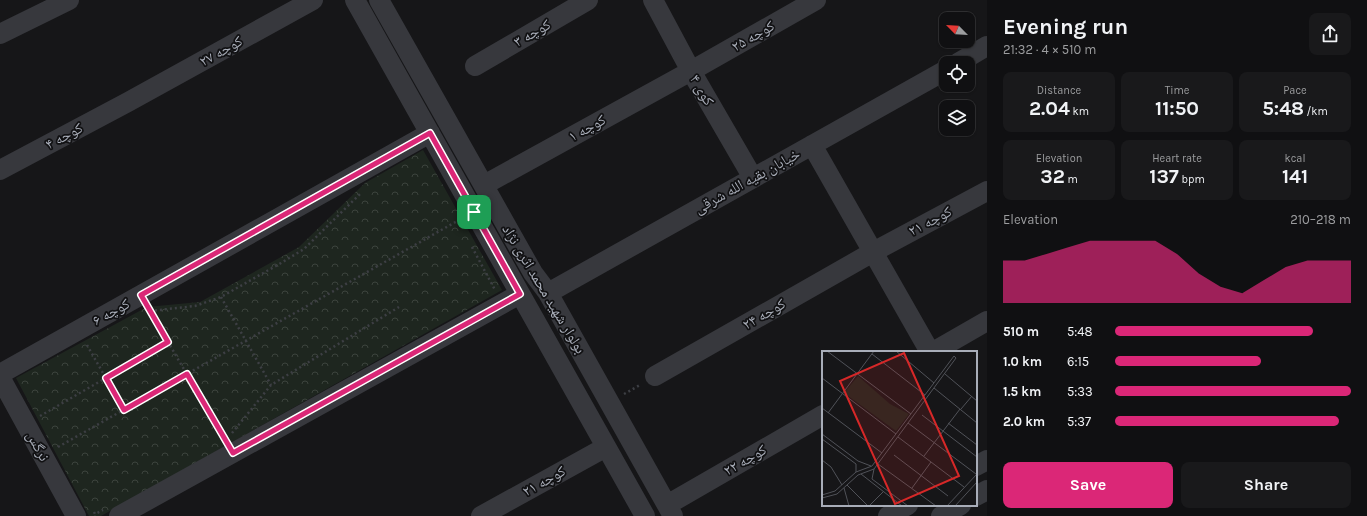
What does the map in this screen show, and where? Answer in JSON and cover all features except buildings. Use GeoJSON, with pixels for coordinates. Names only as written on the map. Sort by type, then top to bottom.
{"type":"FeatureCollection","features":[{"type":"Feature","properties":{"kind":"street"},"geometry":{"type":"LineString","coordinates":[[0,34],[69,0]]}},
{"type":"Feature","properties":{"kind":"street","name":"کوچه ۲۷"},"geometry":{"type":"LineString","coordinates":[[128,102],[313,0]]}},
{"type":"Feature","properties":{"kind":"street","name":"بولوار شهید محمد اثری نژاد"},"geometry":{"type":"LineString","coordinates":[[355,0],[430,133],[466,216],[520,294],[644,516]]}},
{"type":"Feature","properties":{"kind":"street","name":"بولوار شهید محمد اثری نژاد"},"geometry":{"type":"LineString","coordinates":[[379,0],[533,273],[548,293],[670,510]]}},
{"type":"Feature","properties":{"kind":"street","name":"کوچه ۳"},"geometry":{"type":"LineString","coordinates":[[475,66],[588,0]]}},
{"type":"Feature","properties":{"kind":"street","name":"کوی ۴"},"geometry":{"type":"LineString","coordinates":[[653,0],[691,71],[753,178]]}},
{"type":"Feature","properties":{"kind":"street","name":"کوچه ۲۵"},"geometry":{"type":"LineString","coordinates":[[691,71],[816,0]]}},
{"type":"Feature","properties":{"kind":"street"},"geometry":{"type":"LineString","coordinates":[[970,56],[987,46]]}},
{"type":"Feature","properties":{"kind":"street","name":"کوچه ۱"},"geometry":{"type":"LineString","coordinates":[[484,185],[691,71]]}},
{"type":"Feature","properties":{"kind":"street","name":"خیابان بقیه الله شرقی"},"geometry":{"type":"LineString","coordinates":[[548,293],[939,74]]}},
{"type":"Feature","properties":{"kind":"street","name":"کوچه ۴"},"geometry":{"type":"LineString","coordinates":[[0,170],[128,102]]}},
{"type":"Feature","properties":{"kind":"street"},"geometry":{"type":"LineString","coordinates":[[355,185],[430,133]]}},
{"type":"Feature","properties":{"kind":"street"},"geometry":{"type":"LineString","coordinates":[[812,145],[929,351]]}},
{"type":"Feature","properties":{"kind":"street","name":"کوچه ۶"},"geometry":{"type":"LineString","coordinates":[[0,375],[146,303],[355,185]]}},
{"type":"Feature","properties":{"kind":"street","name":"کوچه ۲۱"},"geometry":{"type":"LineString","coordinates":[[873,252],[987,191]]}},
{"type":"Feature","properties":{"kind":"street","name":"کوچه ۲۴"},"geometry":{"type":"LineString","coordinates":[[655,376],[873,252]]}},
{"type":"Feature","properties":{"kind":"street"},"geometry":{"type":"LineString","coordinates":[[114,511],[229,447],[520,294]]}},
{"type":"Feature","properties":{"kind":"street"},"geometry":{"type":"LineString","coordinates":[[935,351],[987,321]]}},
{"type":"Feature","properties":{"kind":"street","name":"نرگس"},"geometry":{"type":"LineString","coordinates":[[0,375],[51,448],[84,512]]}},
{"type":"Feature","properties":{"kind":"street","name":"کوچه ۲۲"},"geometry":{"type":"LineString","coordinates":[[670,510],[822,416]]}},
{"type":"Feature","properties":{"kind":"street","name":"کوچه ۲۱"},"geometry":{"type":"LineString","coordinates":[[481,516],[606,447]]}},
{"type":"Feature","properties":{"kind":"street"},"geometry":{"type":"LineString","coordinates":[[977,465],[987,460]]}},
{"type":"Feature","properties":{"kind":"street"},"geometry":{"type":"LineString","coordinates":[[977,495],[987,490]]}},
{"type":"Feature","properties":{"kind":"street"},"geometry":{"type":"LineString","coordinates":[[888,516],[906,506]]}},
{"type":"Feature","properties":{"kind":"street"},"geometry":{"type":"LineString","coordinates":[[942,516],[959,506]]}},
{"type":"Feature","properties":{"kind":"path"},"geometry":{"type":"LineString","coordinates":[[146,303],[195,306],[221,297],[304,249],[355,185]]}},
{"type":"Feature","properties":{"kind":"path"},"geometry":{"type":"LineString","coordinates":[[454,214],[466,216]]}},
{"type":"Feature","properties":{"kind":"path"},"geometry":{"type":"LineString","coordinates":[[462,228],[466,216]]}},
{"type":"Feature","properties":{"kind":"path"},"geometry":{"type":"LineString","coordinates":[[51,448],[124,410],[466,216]]}},
{"type":"Feature","properties":{"kind":"path"},"geometry":{"type":"LineString","coordinates":[[469,242],[495,290]]}},
{"type":"Feature","properties":{"kind":"path"},"geometry":{"type":"LineString","coordinates":[[221,297],[271,385]]}},
{"type":"Feature","properties":{"kind":"path"},"geometry":{"type":"LineString","coordinates":[[143,315],[146,303]]}},
{"type":"Feature","properties":{"kind":"path"},"geometry":{"type":"LineString","coordinates":[[146,303],[229,447],[271,385],[399,308]]}},
{"type":"Feature","properties":{"kind":"path"},"geometry":{"type":"LineString","coordinates":[[40,416],[168,342]]}},
{"type":"Feature","properties":{"kind":"path"},"geometry":{"type":"LineString","coordinates":[[81,348],[87,345],[124,410]]}},
{"type":"Feature","properties":{"kind":"path"},"geometry":{"type":"LineString","coordinates":[[610,403],[655,376]]}},
{"type":"Feature","properties":{"kind":"path"},"geometry":{"type":"LineString","coordinates":[[36,410],[43,422]]}},
{"type":"Feature","properties":{"kind":"path"},"geometry":{"type":"LineString","coordinates":[[84,512],[95,514],[114,511]]}},
{"type":"Feature","properties":{"kind":"green space"},"geometry":{"type":"Polygon","coordinates":[[[423,150],[502,290],[101,516],[89,516],[16,378],[147,307],[200,302],[299,247],[365,183],[423,150]]]}},
{"type":"Feature","properties":{"kind":"route"},"geometry":{"type":"LineString","coordinates":[[430,133],[474,212],[520,294],[233,453],[187,374],[124,410],[106,378],[168,342],[141,295],[430,133]]}}]}
